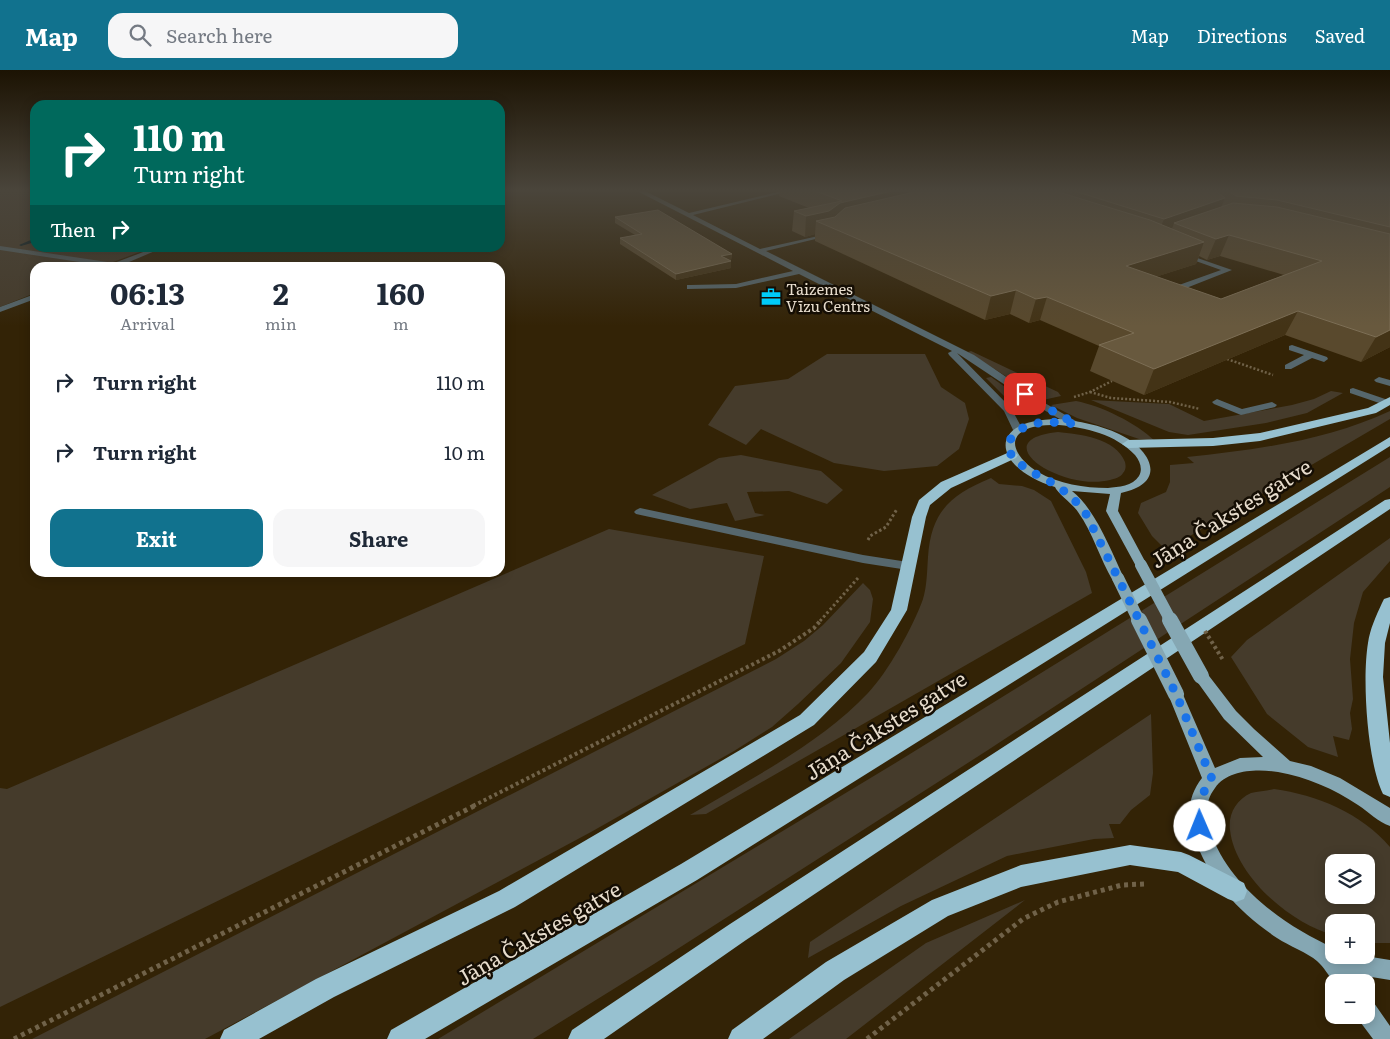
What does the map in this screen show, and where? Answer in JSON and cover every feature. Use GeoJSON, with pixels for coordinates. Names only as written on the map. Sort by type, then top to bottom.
{"type":"FeatureCollection","features":[{"type":"Feature","properties":{"kind":"highway"},"geometry":{"type":"LineString","coordinates":[[1128,444],[1213,442],[1260,437],[1372,411],[1388,401]]}},
{"type":"Feature","properties":{"kind":"highway","name":"Jāņa Čakstes gatve"},"geometry":{"type":"LineString","coordinates":[[400,1039],[689,872],[1390,441]]}},
{"type":"Feature","properties":{"kind":"highway"},"geometry":{"type":"LineString","coordinates":[[233,1039],[325,988],[507,898],[807,720],[870,658],[899,610],[918,517],[924,503],[946,485],[1012,454]]}},
{"type":"Feature","properties":{"kind":"highway"},"geometry":{"type":"LineString","coordinates":[[581,1039],[746,926],[1390,503]]}},
{"type":"Feature","properties":{"kind":"highway"},"geometry":{"type":"LineString","coordinates":[[1390,603],[1376,642],[1374,682],[1382,762],[1390,788]]}},
{"type":"Feature","properties":{"kind":"highway"},"geometry":{"type":"LineString","coordinates":[[742,1039],[835,971],[940,908],[1021,876],[1130,855],[1181,862],[1236,891]]}},
{"type":"Feature","properties":{"kind":"main road"},"geometry":{"type":"LineString","coordinates":[[1043,422],[1076,424],[1095,428],[1128,444],[1144,460],[1145,476],[1139,483],[1116,491],[1097,492],[1075,489],[1054,483],[1028,470],[1012,454],[1009,445],[1011,436],[1018,430],[1043,422]]}},
{"type":"Feature","properties":{"kind":"main road"},"geometry":{"type":"LineString","coordinates":[[1054,483],[1076,500],[1086,514],[1176,694],[1212,779]]}},
{"type":"Feature","properties":{"kind":"main road"},"geometry":{"type":"LineString","coordinates":[[1116,491],[1112,511],[1201,676],[1230,715],[1285,766]]}},
{"type":"Feature","properties":{"kind":"main road"},"geometry":{"type":"LineString","coordinates":[[1325,954],[1292,937],[1262,915],[1236,891],[1215,864],[1203,838],[1198,814],[1201,794],[1212,779],[1230,768],[1255,763],[1285,766],[1324,778],[1364,799],[1390,818]]}},
{"type":"Feature","properties":{"kind":"main road"},"geometry":{"type":"LineString","coordinates":[[1354,964],[1390,970]]}},
{"type":"Feature","properties":{"kind":"main road"},"geometry":{"type":"LineString","coordinates":[[1375,1024],[1386,1039]]}},
{"type":"Feature","properties":{"kind":"street"},"geometry":{"type":"LineString","coordinates":[[728,235],[945,346],[971,357],[1040,404],[1076,424]]}},
{"type":"Feature","properties":{"kind":"street"},"geometry":{"type":"LineString","coordinates":[[759,251],[825,235]]}},
{"type":"Feature","properties":{"kind":"street"},"geometry":{"type":"LineString","coordinates":[[0,248],[89,262]]}},
{"type":"Feature","properties":{"kind":"street"},"geometry":{"type":"LineString","coordinates":[[1164,294],[1228,270],[1173,250]]}},
{"type":"Feature","properties":{"kind":"street"},"geometry":{"type":"LineString","coordinates":[[113,262],[127,252]]}},
{"type":"Feature","properties":{"kind":"street"},"geometry":{"type":"LineString","coordinates":[[117,262],[147,252]]}},
{"type":"Feature","properties":{"kind":"street"},"geometry":{"type":"LineString","coordinates":[[690,287],[736,286],[801,272]]}},
{"type":"Feature","properties":{"kind":"street"},"geometry":{"type":"LineString","coordinates":[[0,310],[30,298]]}},
{"type":"Feature","properties":{"kind":"street"},"geometry":{"type":"LineString","coordinates":[[945,346],[1008,410],[1018,430]]}},
{"type":"Feature","properties":{"kind":"street"},"geometry":{"type":"LineString","coordinates":[[1292,348],[1324,359]]}},
{"type":"Feature","properties":{"kind":"street"},"geometry":{"type":"LineString","coordinates":[[1288,367],[1310,355]]}},
{"type":"Feature","properties":{"kind":"street"},"geometry":{"type":"LineString","coordinates":[[1380,380],[1390,383]]}},
{"type":"Feature","properties":{"kind":"street"},"geometry":{"type":"LineString","coordinates":[[1353,391],[1388,401]]}},
{"type":"Feature","properties":{"kind":"street"},"geometry":{"type":"LineString","coordinates":[[1217,402],[1241,412],[1272,405]]}},
{"type":"Feature","properties":{"kind":"street"},"geometry":{"type":"LineString","coordinates":[[640,512],[863,559],[908,566]]}},
{"type":"Feature","properties":{"kind":"path"},"geometry":{"type":"LineString","coordinates":[[1228,359],[1273,375]]}},
{"type":"Feature","properties":{"kind":"path"},"geometry":{"type":"LineString","coordinates":[[1074,397],[1090,392],[1112,381]]}},
{"type":"Feature","properties":{"kind":"path"},"geometry":{"type":"LineString","coordinates":[[1090,392],[1111,398],[1170,402],[1201,409]]}},
{"type":"Feature","properties":{"kind":"path"},"geometry":{"type":"LineString","coordinates":[[14,1039],[779,651],[814,628],[858,580],[868,539],[886,527],[899,505]]}},
{"type":"Feature","properties":{"kind":"path"},"geometry":{"type":"LineString","coordinates":[[867,1039],[1023,919],[1058,902],[1122,884],[1150,884]]}},
{"type":"Feature","properties":{"kind":"shaded area"},"geometry":{"type":"Polygon","coordinates":[[[0,235],[30,235],[30,252],[139,252],[113,262],[30,262],[30,295],[0,307],[0,235]]]}},
{"type":"Feature","properties":{"kind":"shaded area"},"geometry":{"type":"Polygon","coordinates":[[[971,351],[1058,392],[1061,396],[1043,400],[968,352],[971,351]]]}},
{"type":"Feature","properties":{"kind":"shaded area"},"geometry":{"type":"Polygon","coordinates":[[[827,354],[925,354],[941,387],[965,403],[969,419],[959,449],[937,466],[884,471],[834,463],[761,429],[746,445],[708,425],[735,386],[788,379],[827,354]]]}},
{"type":"Feature","properties":{"kind":"shaded area"},"geometry":{"type":"Polygon","coordinates":[[[991,377],[1029,404],[1014,406],[986,378],[991,377]]]}},
{"type":"Feature","properties":{"kind":"shaded area"},"geometry":{"type":"Polygon","coordinates":[[[1331,391],[1343,393],[1307,413],[1266,423],[1188,435],[1169,432],[1091,400],[1169,404],[1204,421],[1292,405],[1314,399],[1331,391]]]}},
{"type":"Feature","properties":{"kind":"shaded area"},"geometry":{"type":"Polygon","coordinates":[[[1076,401],[1118,416],[1155,441],[1139,439],[1077,418],[1051,405],[1076,401]]]}},
{"type":"Feature","properties":{"kind":"shaded area"},"geometry":{"type":"Polygon","coordinates":[[[1390,411],[1390,419],[1166,550],[1152,536],[1138,513],[1141,503],[1166,492],[1170,482],[1170,465],[1194,463],[1187,457],[1291,442],[1342,429],[1390,411]]]}},
{"type":"Feature","properties":{"kind":"shaded area"},"geometry":{"type":"Polygon","coordinates":[[[1058,432],[1086,436],[1114,447],[1125,462],[1124,472],[1121,476],[1110,480],[1091,482],[1071,479],[1038,464],[1028,454],[1027,445],[1036,437],[1058,432]]]}},
{"type":"Feature","properties":{"kind":"shaded area"},"geometry":{"type":"Polygon","coordinates":[[[741,455],[821,471],[843,490],[827,504],[789,491],[747,492],[755,513],[765,515],[735,521],[727,503],[690,509],[652,495],[719,458],[741,455]]]}},
{"type":"Feature","properties":{"kind":"shaded area"},"geometry":{"type":"Polygon","coordinates":[[[1390,457],[1390,487],[988,750],[654,964],[533,1039],[438,1039],[897,762],[1390,457]]]}},
{"type":"Feature","properties":{"kind":"shaded area"},"geometry":{"type":"Polygon","coordinates":[[[991,478],[999,484],[1022,486],[1034,490],[1051,501],[1086,572],[1092,593],[706,814],[690,815],[806,745],[828,729],[868,693],[892,661],[919,610],[927,578],[930,541],[938,517],[945,507],[964,491],[991,478]]]}},
{"type":"Feature","properties":{"kind":"shaded area"},"geometry":{"type":"Polygon","coordinates":[[[609,529],[764,556],[745,644],[0,1007],[0,788],[7,789],[498,577],[505,577],[505,574],[609,529]]]}},
{"type":"Feature","properties":{"kind":"shaded area"},"geometry":{"type":"Polygon","coordinates":[[[1390,538],[1390,561],[1363,592],[1354,623],[1350,659],[1353,699],[1350,713],[1352,729],[1349,740],[1333,736],[1338,757],[1308,747],[1267,714],[1231,657],[1247,640],[1390,538]]]}},
{"type":"Feature","properties":{"kind":"shaded area"},"geometry":{"type":"Polygon","coordinates":[[[863,583],[870,590],[873,599],[870,622],[841,663],[798,704],[772,727],[734,751],[591,832],[205,1039],[32,1039],[776,659],[804,641],[823,625],[863,583]]]}},
{"type":"Feature","properties":{"kind":"shaded area"},"geometry":{"type":"Polygon","coordinates":[[[1151,714],[1153,773],[1150,795],[1131,810],[1120,824],[1109,824],[1114,838],[1094,839],[1007,856],[901,906],[808,958],[810,942],[1151,714]]]}},
{"type":"Feature","properties":{"kind":"shaded area"},"geometry":{"type":"Polygon","coordinates":[[[1274,789],[1322,801],[1366,824],[1390,847],[1390,943],[1375,943],[1375,914],[1325,914],[1325,932],[1300,920],[1284,909],[1254,881],[1242,864],[1234,847],[1230,830],[1230,818],[1234,808],[1241,799],[1251,793],[1274,789]]]}},
{"type":"Feature","properties":{"kind":"shaded area"},"geometry":{"type":"Polygon","coordinates":[[[1025,900],[846,1039],[789,1039],[926,943],[1025,900]]]}},
{"type":"Feature","properties":{"kind":"building"},"geometry":{"type":"Polygon","coordinates":[[[635,235],[700,235],[732,254],[721,256],[731,261],[676,274],[620,238],[635,235]]]}},
{"type":"Feature","properties":{"kind":"building"},"geometry":{"type":"Polygon","coordinates":[[[849,235],[1187,235],[1204,242],[1126,266],[1221,299],[1322,261],[1230,235],[1390,235],[1390,330],[1376,337],[1298,311],[1154,369],[1099,345],[1134,333],[1047,297],[1036,299],[1016,290],[991,296],[849,235]]]}},
{"type":"Feature","properties":{"kind":"building"},"geometry":{"type":"Polygon","coordinates":[[[1206,235],[1228,235],[1216,239],[1206,235]]]}},
{"type":"Feature","properties":{"kind":"waterway"},"geometry":{"type":"LineString","coordinates":[[21,245],[30,242]]}},
{"type":"Feature","properties":{"kind":"place","name":"Taizemes Vīzu Centrs"},"geometry":{"type":"Point","coordinates":[771,297]}},
{"type":"Feature","properties":{"kind":"route"},"geometry":{"type":"LineString","coordinates":[[1025,394],[1076,424],[1043,422],[1029,425],[1011,436],[1009,445],[1012,454],[1021,465],[1035,475],[1054,483],[1076,500],[1086,514],[1176,694],[1212,779],[1201,794],[1198,814],[1200,826]]}}]}
